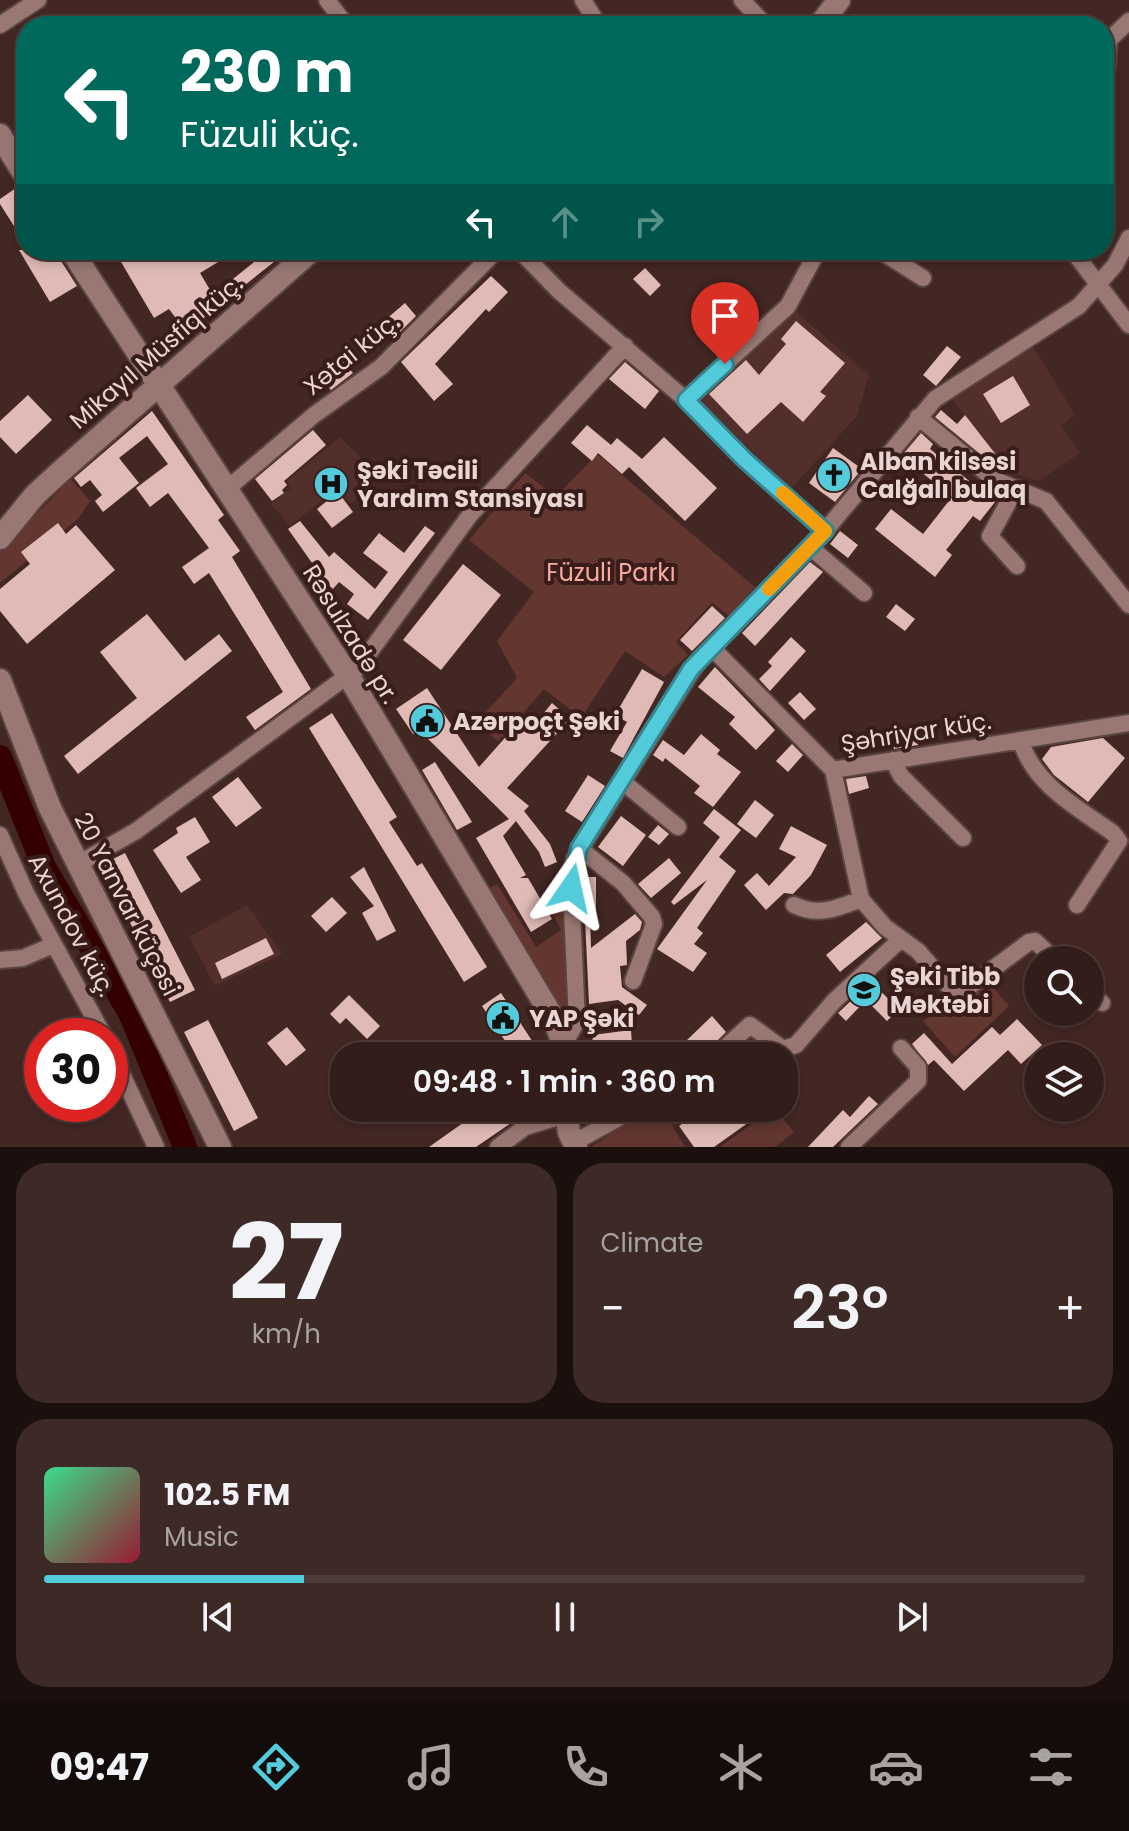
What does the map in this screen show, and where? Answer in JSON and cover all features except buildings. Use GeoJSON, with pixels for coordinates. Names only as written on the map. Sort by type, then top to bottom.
{"type":"FeatureCollection","features":[{"type":"Feature","properties":{"kind":"main road"},"geometry":{"type":"LineString","coordinates":[[827,16],[839,0]]}},
{"type":"Feature","properties":{"kind":"main road"},"geometry":{"type":"LineString","coordinates":[[0,135],[16,161]]}},
{"type":"Feature","properties":{"kind":"main road","name":"Rəsulzadə pr."},"geometry":{"type":"LineString","coordinates":[[77,260],[349,677],[555,1021],[563,1042]]}},
{"type":"Feature","properties":{"kind":"main road","name":"Mikayıl Müsfiq küç."},"geometry":{"type":"LineString","coordinates":[[35,495],[301,260]]}},
{"type":"Feature","properties":{"kind":"main road"},"geometry":{"type":"LineString","coordinates":[[0,513],[35,495]]}},
{"type":"Feature","properties":{"kind":"main road"},"geometry":{"type":"LineString","coordinates":[[0,538],[35,495]]}},
{"type":"Feature","properties":{"kind":"main road","name":"20 Yanvar küçəsi"},"geometry":{"type":"LineString","coordinates":[[0,680],[41,789],[220,1147]]}},
{"type":"Feature","properties":{"kind":"main road"},"geometry":{"type":"LineString","coordinates":[[568,1122],[575,1145]]}},
{"type":"Feature","properties":{"kind":"street"},"geometry":{"type":"LineString","coordinates":[[0,25],[38,0]]}},
{"type":"Feature","properties":{"kind":"street"},"geometry":{"type":"LineString","coordinates":[[327,0],[339,16]]}},
{"type":"Feature","properties":{"kind":"street"},"geometry":{"type":"LineString","coordinates":[[742,0],[757,16]]}},
{"type":"Feature","properties":{"kind":"street"},"geometry":{"type":"LineString","coordinates":[[1114,35],[1129,21]]}},
{"type":"Feature","properties":{"kind":"street"},"geometry":{"type":"LineString","coordinates":[[569,1042],[577,1021],[571,888],[579,848],[623,782],[676,692],[711,647],[825,531],[918,417],[949,387],[1079,306],[1098,288],[1129,238]]}},
{"type":"Feature","properties":{"kind":"street","name":"Xətai küç."},"geometry":{"type":"LineString","coordinates":[[228,488],[314,415],[398,353],[487,260]]}},
{"type":"Feature","properties":{"kind":"street"},"geometry":{"type":"LineString","coordinates":[[529,260],[559,291],[686,400],[745,460],[825,531]]}},
{"type":"Feature","properties":{"kind":"street"},"geometry":{"type":"LineString","coordinates":[[686,400],[788,306],[813,260]]}},
{"type":"Feature","properties":{"kind":"street"},"geometry":{"type":"LineString","coordinates":[[895,260],[923,278]]}},
{"type":"Feature","properties":{"kind":"street"},"geometry":{"type":"LineString","coordinates":[[1079,260],[1129,325]]}},
{"type":"Feature","properties":{"kind":"street"},"geometry":{"type":"LineString","coordinates":[[78,864],[136,831],[349,677],[367,658],[470,515],[625,346]]}},
{"type":"Feature","properties":{"kind":"street"},"geometry":{"type":"LineString","coordinates":[[918,417],[986,474],[1039,496],[1054,509],[1129,605]]}},
{"type":"Feature","properties":{"kind":"street"},"geometry":{"type":"LineString","coordinates":[[1016,488],[990,536],[1017,566]]}},
{"type":"Feature","properties":{"kind":"street"},"geometry":{"type":"LineString","coordinates":[[810,547],[864,593]]}},
{"type":"Feature","properties":{"kind":"street","name":"Şəhriyar küç."},"geometry":{"type":"LineString","coordinates":[[711,647],[833,770],[1129,723]]}},
{"type":"Feature","properties":{"kind":"street"},"geometry":{"type":"LineString","coordinates":[[1021,741],[1026,759],[1038,776],[1113,833],[1119,841],[1077,905]]}},
{"type":"Feature","properties":{"kind":"street"},"geometry":{"type":"LineString","coordinates":[[893,760],[901,776],[963,838]]}},
{"type":"Feature","properties":{"kind":"street"},"geometry":{"type":"LineString","coordinates":[[833,770],[861,899],[901,939],[918,951],[957,993],[1029,942],[1035,941],[1040,946]]}},
{"type":"Feature","properties":{"kind":"street"},"geometry":{"type":"LineString","coordinates":[[623,782],[678,827]]}},
{"type":"Feature","properties":{"kind":"street","name":"Axundov küç."},"geometry":{"type":"LineString","coordinates":[[0,835],[53,945],[94,1018]]}},
{"type":"Feature","properties":{"kind":"street"},"geometry":{"type":"LineString","coordinates":[[579,848],[623,883],[652,917],[654,924],[633,981]]}},
{"type":"Feature","properties":{"kind":"street"},"geometry":{"type":"LineString","coordinates":[[794,905],[812,912],[829,911],[861,899]]}},
{"type":"Feature","properties":{"kind":"street"},"geometry":{"type":"LineString","coordinates":[[798,1043],[835,1000],[901,939]]}},
{"type":"Feature","properties":{"kind":"street"},"geometry":{"type":"LineString","coordinates":[[0,960],[23,958],[53,945]]}},
{"type":"Feature","properties":{"kind":"street"},"geometry":{"type":"LineString","coordinates":[[731,1042],[750,1025],[773,1042]]}},
{"type":"Feature","properties":{"kind":"street"},"geometry":{"type":"LineString","coordinates":[[849,1147],[918,1081],[918,1067],[901,1048]]}},
{"type":"Feature","properties":{"kind":"street"},"geometry":{"type":"LineString","coordinates":[[128,1087],[156,1147]]}},
{"type":"Feature","properties":{"kind":"street"},"geometry":{"type":"LineString","coordinates":[[498,1147],[525,1127],[538,1122]]}},
{"type":"Feature","properties":{"kind":"street"},"geometry":{"type":"LineString","coordinates":[[575,1145],[614,1122]]}},
{"type":"Feature","properties":{"kind":"shaded area"},"geometry":{"type":"Polygon","coordinates":[[[793,309],[869,375],[857,416],[791,489],[697,398],[793,309]]]}},
{"type":"Feature","properties":{"kind":"shaded area"},"geometry":{"type":"Polygon","coordinates":[[[1033,347],[1075,414],[1061,426],[1080,453],[1039,481],[1009,473],[950,396],[1033,347]]]}},
{"type":"Feature","properties":{"kind":"shaded area","name":"Şəki Təcili Yardım Stansiyası"},"geometry":{"type":"Polygon","coordinates":[[[340,437],[381,477],[351,504],[337,488],[290,526],[271,504],[291,488],[287,481],[340,437]]]}},
{"type":"Feature","properties":{"kind":"shaded area"},"geometry":{"type":"Polygon","coordinates":[[[247,905],[282,954],[215,986],[189,937],[247,905]]]}},
{"type":"Feature","properties":{"kind":"green space","name":"Füzuli Parkı"},"geometry":{"type":"Polygon","coordinates":[[[597,454],[755,587],[729,616],[712,602],[676,642],[688,655],[664,677],[625,651],[581,718],[544,689],[498,741],[476,723],[517,678],[497,641],[534,592],[469,540],[525,473],[556,497],[597,454]]]}},
{"type":"Feature","properties":{"kind":"green space"},"geometry":{"type":"Polygon","coordinates":[[[71,479],[90,501],[79,518],[0,583],[0,551],[71,479]]]}},
{"type":"Feature","properties":{"kind":"green space"},"geometry":{"type":"Polygon","coordinates":[[[497,884],[536,947],[561,930],[549,906],[564,897],[569,1008],[563,1012],[486,890],[497,884]]]}},
{"type":"Feature","properties":{"kind":"green space"},"geometry":{"type":"Polygon","coordinates":[[[986,979],[1009,1006],[955,1057],[923,1021],[986,979]]]}},
{"type":"Feature","properties":{"kind":"green space"},"geometry":{"type":"Polygon","coordinates":[[[629,1122],[676,1122],[672,1125],[685,1147],[591,1147],[629,1122]]]}},
{"type":"Feature","properties":{"kind":"green space"},"geometry":{"type":"Polygon","coordinates":[[[755,1122],[786,1122],[794,1132],[775,1147],[720,1147],[755,1122]]]}},
{"type":"Feature","properties":{"kind":"waterway"},"geometry":{"type":"LineString","coordinates":[[0,757],[44,867],[130,1013],[185,1147]]}},
{"type":"Feature","properties":{"kind":"slow traffic"},"geometry":{"type":"LineString","coordinates":[[769,589],[825,531],[783,493]]}},
{"type":"Feature","properties":{"kind":"place","name":"Alban kilsəsi Calğalı bulaq"},"geometry":{"type":"Point","coordinates":[834,475]}},
{"type":"Feature","properties":{"kind":"place","name":"Şəki Təcili Yardım Stansiyası"},"geometry":{"type":"Point","coordinates":[331,484]}},
{"type":"Feature","properties":{"kind":"place","name":"Azərpoçt Şəki"},"geometry":{"type":"Point","coordinates":[427,721]}},
{"type":"Feature","properties":{"kind":"place","name":"Şəki Tibb Məktəbi"},"geometry":{"type":"Point","coordinates":[864,990]}},
{"type":"Feature","properties":{"kind":"place","name":"YAP Şəki"},"geometry":{"type":"Point","coordinates":[503,1018]}},
{"type":"Feature","properties":{"kind":"route"},"geometry":{"type":"LineString","coordinates":[[571,888],[574,859],[579,848],[691,669],[825,531],[745,460],[686,400],[725,364]]}}]}
